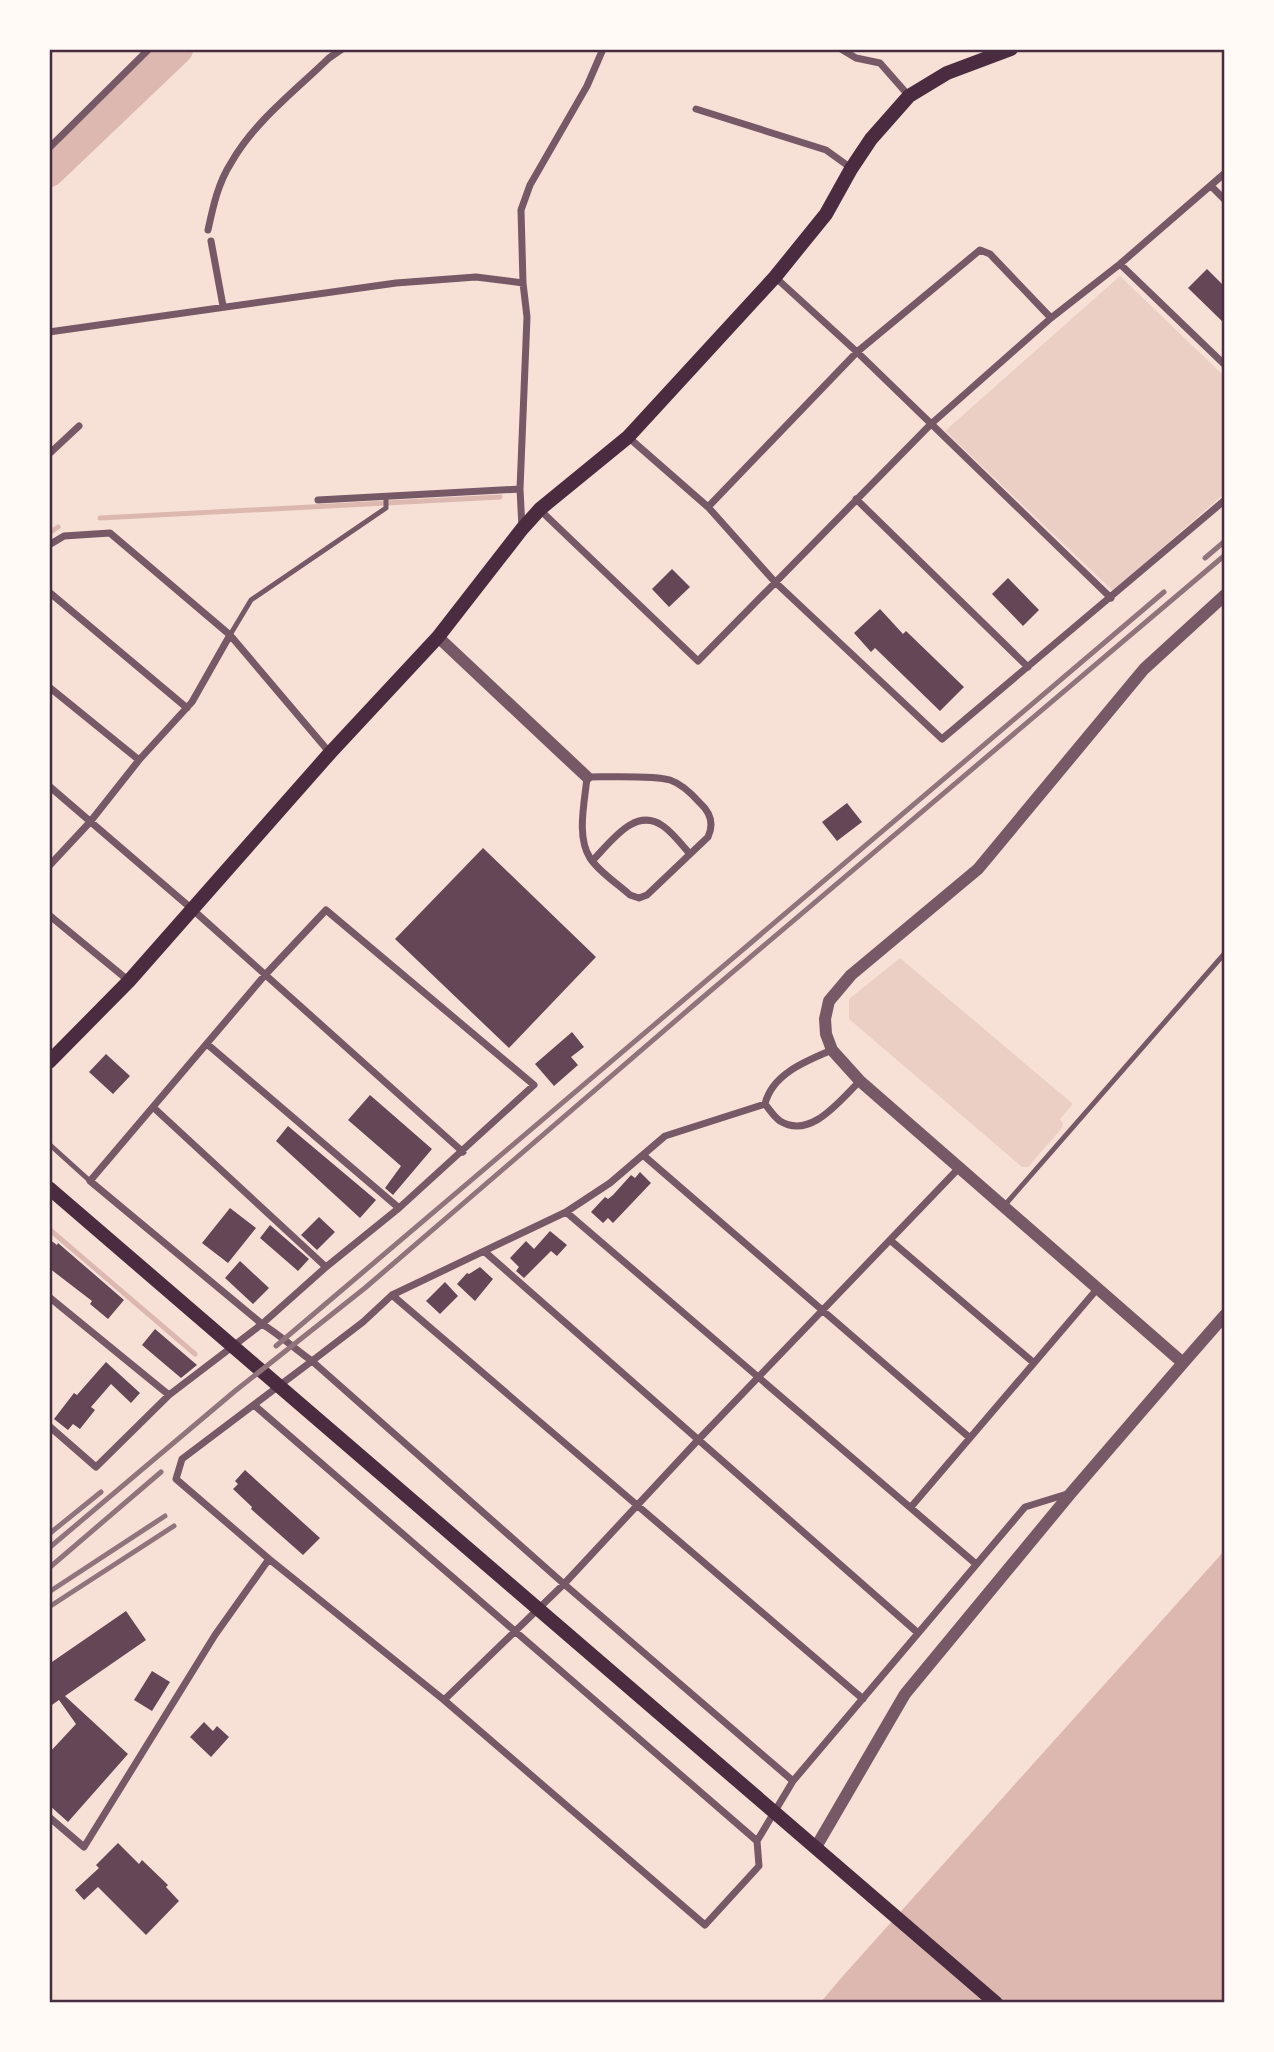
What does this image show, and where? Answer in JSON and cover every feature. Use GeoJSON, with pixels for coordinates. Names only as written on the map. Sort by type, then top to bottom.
{"type":"FeatureCollection","features":[{"type":"Feature","properties":{"kind":"main road"},"geometry":{"type":"LineString","coordinates":[[49,1062],[129,981],[330,753],[438,636],[540,509],[628,438],[775,277],[826,214],[851,169],[872,139],[909,96],[947,74],[1010,49]]}},
{"type":"Feature","properties":{"kind":"main road"},"geometry":{"type":"LineString","coordinates":[[49,1188],[996,2003]]}},
{"type":"Feature","properties":{"kind":"street"},"geometry":{"type":"LineString","coordinates":[[49,148],[149,49]]}},
{"type":"Feature","properties":{"kind":"street"},"geometry":{"type":"LineString","coordinates":[[208,230],[215,198],[230,163],[252,133],[328,58],[342,49]]}},
{"type":"Feature","properties":{"kind":"street"},"geometry":{"type":"LineString","coordinates":[[522,529],[520,489],[527,317],[521,210],[530,185],[587,86],[603,49]]}},
{"type":"Feature","properties":{"kind":"street"},"geometry":{"type":"LineString","coordinates":[[841,49],[856,58],[880,63],[909,96]]}},
{"type":"Feature","properties":{"kind":"street"},"geometry":{"type":"LineString","coordinates":[[696,109],[826,150],[851,169]]}},
{"type":"Feature","properties":{"kind":"street"},"geometry":{"type":"LineString","coordinates":[[540,509],[698,661],[931,424],[1051,318],[1120,264],[1225,173]]}},
{"type":"Feature","properties":{"kind":"street"},"geometry":{"type":"LineString","coordinates":[[1211,186],[1225,200]]}},
{"type":"Feature","properties":{"kind":"street"},"geometry":{"type":"LineString","coordinates":[[211,241],[223,306]]}},
{"type":"Feature","properties":{"kind":"street"},"geometry":{"type":"LineString","coordinates":[[708,508],[857,352],[980,250],[990,254],[1051,318]]}},
{"type":"Feature","properties":{"kind":"street"},"geometry":{"type":"LineString","coordinates":[[1120,264],[1225,365]]}},
{"type":"Feature","properties":{"kind":"street"},"geometry":{"type":"LineString","coordinates":[[49,332],[396,283],[476,277],[523,283]]}},
{"type":"Feature","properties":{"kind":"street"},"geometry":{"type":"LineString","coordinates":[[775,277],[857,352],[1111,598]]}},
{"type":"Feature","properties":{"kind":"street"},"geometry":{"type":"LineString","coordinates":[[49,454],[79,426]]}},
{"type":"Feature","properties":{"kind":"street"},"geometry":{"type":"LineString","coordinates":[[628,438],[708,508],[775,582],[942,739],[1225,500]]}},
{"type":"Feature","properties":{"kind":"street"},"geometry":{"type":"LineString","coordinates":[[318,500],[520,489]]}},
{"type":"Feature","properties":{"kind":"street"},"geometry":{"type":"LineString","coordinates":[[856,499],[1028,667]]}},
{"type":"Feature","properties":{"kind":"street"},"geometry":{"type":"LineString","coordinates":[[49,545],[64,536],[110,533],[230,635],[330,753]]}},
{"type":"Feature","properties":{"kind":"street"},"geometry":{"type":"LineString","coordinates":[[49,592],[187,708]]}},
{"type":"Feature","properties":{"kind":"street"},"geometry":{"type":"LineString","coordinates":[[1184,1363],[860,1082],[832,1051],[826,1034],[825,1020],[829,1001],[852,975],[978,869],[1144,669],[1225,595]]}},
{"type":"Feature","properties":{"kind":"street"},"geometry":{"type":"LineString","coordinates":[[49,866],[187,708],[230,635]]}},
{"type":"Feature","properties":{"kind":"street"},"geometry":{"type":"LineString","coordinates":[[438,636],[587,777],[668,779],[682,786],[698,800],[711,817],[712,829],[708,837],[647,895],[639,898],[630,895],[593,860],[584,842],[587,777]]}},
{"type":"Feature","properties":{"kind":"street"},"geometry":{"type":"LineString","coordinates":[[49,687],[139,760]]}},
{"type":"Feature","properties":{"kind":"street"},"geometry":{"type":"LineString","coordinates":[[49,786],[192,909],[463,1152]]}},
{"type":"Feature","properties":{"kind":"street"},"geometry":{"type":"LineString","coordinates":[[593,860],[628,824],[646,819],[663,825],[690,854]]}},
{"type":"Feature","properties":{"kind":"street"},"geometry":{"type":"LineString","coordinates":[[49,1426],[96,1467],[169,1395],[262,1324],[463,1152],[534,1085],[326,910],[265,975],[90,1181],[262,1324],[285,1338],[312,1361],[564,1584],[793,1781]]}},
{"type":"Feature","properties":{"kind":"street"},"geometry":{"type":"LineString","coordinates":[[49,915],[129,981]]}},
{"type":"Feature","properties":{"kind":"street"},"geometry":{"type":"LineString","coordinates":[[208,1044],[398,1208]]}},
{"type":"Feature","properties":{"kind":"street"},"geometry":{"type":"LineString","coordinates":[[765,1104],[767,1094],[777,1082],[802,1062],[832,1051]]}},
{"type":"Feature","properties":{"kind":"street"},"geometry":{"type":"LineString","coordinates":[[765,1104],[780,1120],[798,1127],[819,1120],[860,1082]]}},
{"type":"Feature","properties":{"kind":"street"},"geometry":{"type":"LineString","coordinates":[[765,1104],[665,1136],[610,1183],[566,1212],[392,1295],[363,1322],[182,1459],[176,1479],[269,1559],[444,1700],[705,1925],[760,1866],[757,1841],[793,1781],[976,1564],[1025,1507],[1071,1493]]}},
{"type":"Feature","properties":{"kind":"street"},"geometry":{"type":"LineString","coordinates":[[154,1108],[326,1267]]}},
{"type":"Feature","properties":{"kind":"street"},"geometry":{"type":"LineString","coordinates":[[643,1155],[970,1438]]}},
{"type":"Feature","properties":{"kind":"street"},"geometry":{"type":"LineString","coordinates":[[444,1700],[564,1584],[959,1168]]}},
{"type":"Feature","properties":{"kind":"street"},"geometry":{"type":"LineString","coordinates":[[566,1212],[976,1564]]}},
{"type":"Feature","properties":{"kind":"street"},"geometry":{"type":"LineString","coordinates":[[890,1240],[1034,1363]]}},
{"type":"Feature","properties":{"kind":"street"},"geometry":{"type":"LineString","coordinates":[[485,1252],[918,1633]]}},
{"type":"Feature","properties":{"kind":"street"},"geometry":{"type":"LineString","coordinates":[[911,1507],[1098,1289]]}},
{"type":"Feature","properties":{"kind":"street"},"geometry":{"type":"LineString","coordinates":[[392,1295],[863,1699]]}},
{"type":"Feature","properties":{"kind":"street"},"geometry":{"type":"LineString","coordinates":[[49,1297],[169,1395]]}},
{"type":"Feature","properties":{"kind":"street"},"geometry":{"type":"LineString","coordinates":[[816,1847],[905,1694],[1071,1493],[1225,1315]]}},
{"type":"Feature","properties":{"kind":"street"},"geometry":{"type":"LineString","coordinates":[[254,1405],[757,1841]]}},
{"type":"Feature","properties":{"kind":"street"},"geometry":{"type":"LineString","coordinates":[[49,1817],[83,1847],[215,1635],[269,1559]]}},
{"type":"Feature","properties":{"kind":"lane"},"geometry":{"type":"LineString","coordinates":[[230,635],[251,600],[386,509],[386,496]]}},
{"type":"Feature","properties":{"kind":"lane"},"geometry":{"type":"LineString","coordinates":[[1004,1207],[1225,953]]}},
{"type":"Feature","properties":{"kind":"lane"},"geometry":{"type":"LineString","coordinates":[[49,1144],[90,1181]]}},
{"type":"Feature","properties":{"kind":"shaded area"},"geometry":{"type":"Polygon","coordinates":[[[1120,276],[1225,377],[1225,493],[1113,591],[945,431],[1120,276]]]}},
{"type":"Feature","properties":{"kind":"shaded area"},"geometry":{"type":"Polygon","coordinates":[[[900,958],[1073,1104],[1060,1119],[1062,1128],[1028,1167],[1022,1167],[849,1019],[849,999],[900,958]]]}},
{"type":"Feature","properties":{"kind":"shaded area"},"geometry":{"type":"Polygon","coordinates":[[[1225,1550],[1225,2003],[820,2003],[842,1977],[1225,1550]]]}},
{"type":"Feature","properties":{"kind":"building"},"geometry":{"type":"Polygon","coordinates":[[[1207,269],[1225,287],[1225,324],[1188,288],[1207,269]]]}},
{"type":"Feature","properties":{"kind":"building"},"geometry":{"type":"Polygon","coordinates":[[[672,569],[690,587],[669,607],[652,589],[672,569]]]}},
{"type":"Feature","properties":{"kind":"building"},"geometry":{"type":"Polygon","coordinates":[[[1008,578],[1039,610],[1023,626],[992,594],[1008,578]]]}},
{"type":"Feature","properties":{"kind":"building"},"geometry":{"type":"Polygon","coordinates":[[[880,609],[903,634],[906,631],[964,687],[940,711],[875,648],[871,652],[854,633],[880,609]]]}},
{"type":"Feature","properties":{"kind":"building"},"geometry":{"type":"Polygon","coordinates":[[[847,803],[862,822],[837,841],[822,822],[847,803]]]}},
{"type":"Feature","properties":{"kind":"building"},"geometry":{"type":"Polygon","coordinates":[[[483,848],[596,957],[509,1048],[395,939],[483,848]]]}},
{"type":"Feature","properties":{"kind":"building"},"geometry":{"type":"Polygon","coordinates":[[[572,1032],[584,1047],[571,1057],[578,1065],[554,1086],[535,1064],[572,1032]]]}},
{"type":"Feature","properties":{"kind":"building"},"geometry":{"type":"Polygon","coordinates":[[[106,1054],[130,1076],[113,1094],[89,1072],[106,1054]]]}},
{"type":"Feature","properties":{"kind":"building"},"geometry":{"type":"Polygon","coordinates":[[[370,1095],[432,1149],[393,1195],[385,1188],[401,1166],[348,1120],[370,1095]]]}},
{"type":"Feature","properties":{"kind":"building"},"geometry":{"type":"Polygon","coordinates":[[[288,1126],[376,1200],[360,1218],[276,1141],[288,1126]]]}},
{"type":"Feature","properties":{"kind":"building"},"geometry":{"type":"Polygon","coordinates":[[[640,1172],[651,1183],[613,1223],[608,1218],[603,1223],[591,1212],[605,1197],[608,1199],[613,1195],[631,1175],[635,1178],[640,1172]]]}},
{"type":"Feature","properties":{"kind":"building"},"geometry":{"type":"Polygon","coordinates":[[[230,1208],[256,1228],[228,1263],[202,1243],[230,1208]]]}},
{"type":"Feature","properties":{"kind":"building"},"geometry":{"type":"Polygon","coordinates":[[[319,1217],[335,1232],[317,1250],[301,1235],[319,1217]]]}},
{"type":"Feature","properties":{"kind":"building"},"geometry":{"type":"Polygon","coordinates":[[[270,1225],[309,1259],[298,1271],[260,1238],[270,1225]]]}},
{"type":"Feature","properties":{"kind":"building"},"geometry":{"type":"Polygon","coordinates":[[[550,1231],[567,1245],[557,1256],[551,1251],[524,1278],[516,1271],[519,1267],[510,1258],[526,1241],[534,1249],[550,1231]]]}},
{"type":"Feature","properties":{"kind":"building"},"geometry":{"type":"Polygon","coordinates":[[[49,1239],[57,1245],[58,1243],[124,1300],[108,1319],[90,1304],[92,1301],[49,1268],[49,1239]]]}},
{"type":"Feature","properties":{"kind":"building"},"geometry":{"type":"Polygon","coordinates":[[[240,1261],[269,1288],[253,1304],[225,1278],[240,1261]]]}},
{"type":"Feature","properties":{"kind":"building"},"geometry":{"type":"Polygon","coordinates":[[[480,1267],[493,1279],[475,1301],[457,1284],[467,1273],[480,1267]]]}},
{"type":"Feature","properties":{"kind":"building"},"geometry":{"type":"Polygon","coordinates":[[[445,1282],[458,1296],[440,1314],[426,1301],[445,1282]]]}},
{"type":"Feature","properties":{"kind":"building"},"geometry":{"type":"Polygon","coordinates":[[[155,1329],[197,1365],[181,1378],[142,1345],[155,1329]]]}},
{"type":"Feature","properties":{"kind":"building"},"geometry":{"type":"Polygon","coordinates":[[[106,1362],[140,1393],[131,1403],[111,1384],[91,1407],[95,1410],[80,1429],[73,1424],[68,1430],[54,1419],[74,1393],[77,1395],[106,1362]]]}},
{"type":"Feature","properties":{"kind":"building"},"geometry":{"type":"Polygon","coordinates":[[[245,1470],[320,1538],[303,1555],[251,1509],[233,1489],[238,1484],[235,1481],[245,1470]]]}},
{"type":"Feature","properties":{"kind":"building"},"geometry":{"type":"Polygon","coordinates":[[[126,1611],[146,1640],[65,1696],[128,1754],[68,1822],[49,1805],[49,1753],[76,1724],[59,1700],[49,1707],[49,1664],[126,1611]]]}},
{"type":"Feature","properties":{"kind":"building"},"geometry":{"type":"Polygon","coordinates":[[[152,1671],[170,1682],[152,1711],[134,1700],[152,1671]]]}},
{"type":"Feature","properties":{"kind":"building"},"geometry":{"type":"Polygon","coordinates":[[[204,1722],[213,1731],[217,1726],[229,1737],[211,1757],[190,1737],[204,1722]]]}},
{"type":"Feature","properties":{"kind":"building"},"geometry":{"type":"Polygon","coordinates":[[[118,1843],[139,1864],[142,1860],[168,1885],[166,1887],[179,1901],[146,1935],[98,1887],[84,1900],[75,1890],[99,1868],[96,1865],[118,1843]]]}},
{"type":"Feature","properties":{"kind":"waterway"},"geometry":{"type":"LineString","coordinates":[[49,171],[177,49]]}},
{"type":"Feature","properties":{"kind":"waterway"},"geometry":{"type":"LineString","coordinates":[[100,518],[500,497]]}},
{"type":"Feature","properties":{"kind":"waterway"},"geometry":{"type":"LineString","coordinates":[[49,533],[58,527]]}},
{"type":"Feature","properties":{"kind":"waterway"},"geometry":{"type":"LineString","coordinates":[[49,1229],[195,1354]]}},
{"type":"Feature","properties":{"kind":"railway"},"geometry":{"type":"LineString","coordinates":[[1205,558],[1225,541]]}},
{"type":"Feature","properties":{"kind":"railway"},"geometry":{"type":"LineString","coordinates":[[49,1548],[235,1391],[365,1288],[1225,555]]}},
{"type":"Feature","properties":{"kind":"railway"},"geometry":{"type":"LineString","coordinates":[[276,1346],[1164,592]]}},
{"type":"Feature","properties":{"kind":"railway"},"geometry":{"type":"LineString","coordinates":[[49,1568],[161,1472]]}},
{"type":"Feature","properties":{"kind":"railway"},"geometry":{"type":"LineString","coordinates":[[49,1534],[101,1492]]}},
{"type":"Feature","properties":{"kind":"railway"},"geometry":{"type":"LineString","coordinates":[[49,1592],[165,1516]]}},
{"type":"Feature","properties":{"kind":"railway"},"geometry":{"type":"LineString","coordinates":[[49,1607],[174,1526]]}}]}
